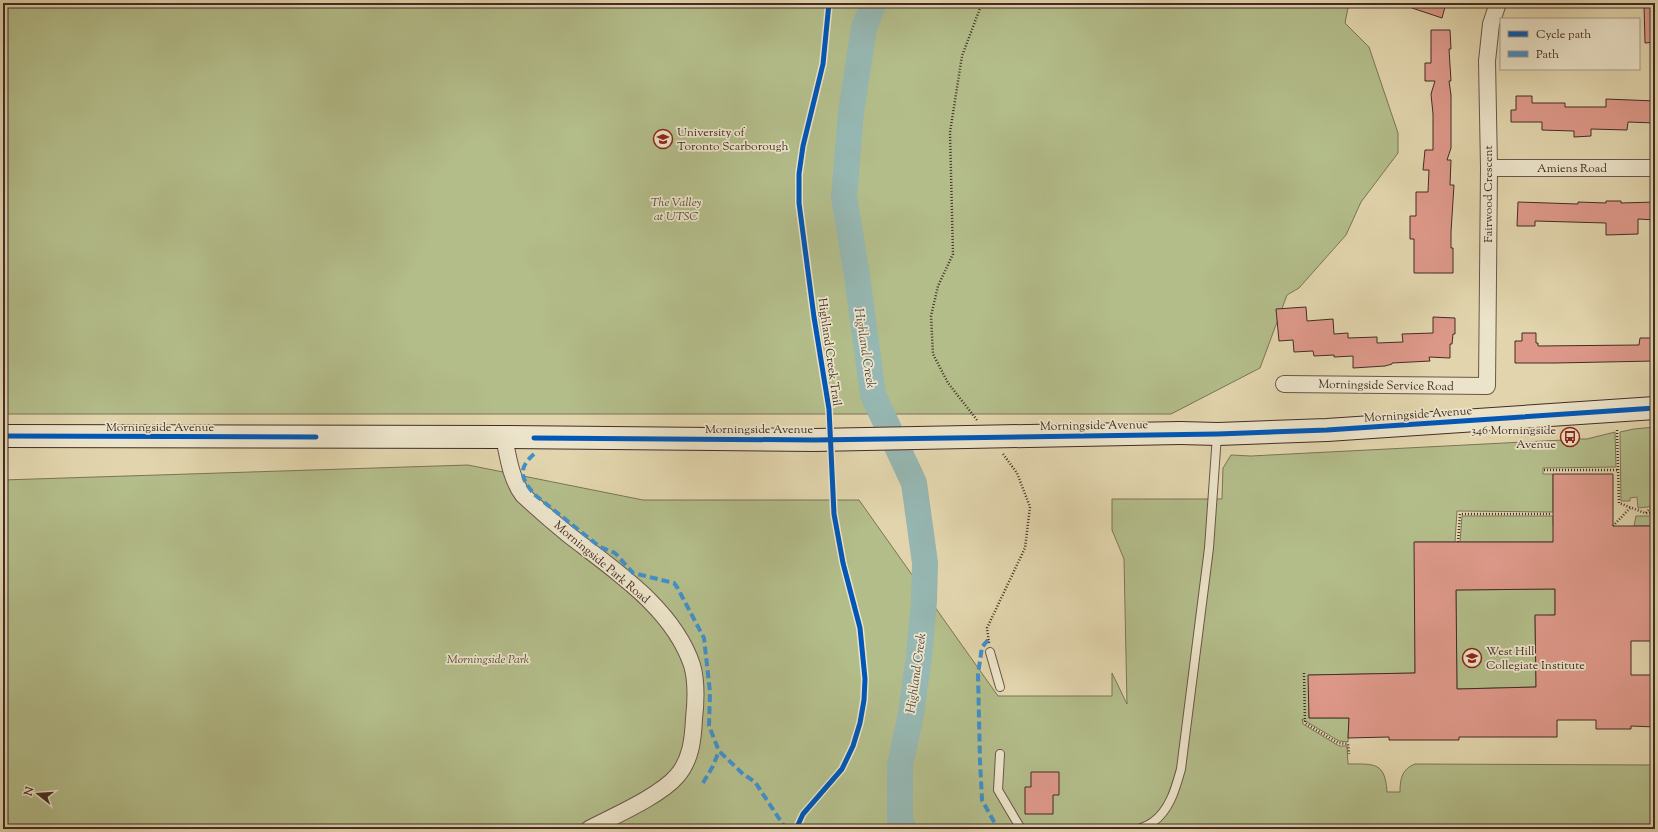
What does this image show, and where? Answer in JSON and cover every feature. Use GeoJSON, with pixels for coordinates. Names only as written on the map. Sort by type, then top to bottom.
{"type":"FeatureCollection","features":[{"type":"Feature","properties":{"kind":"main road","name":"Morningside Avenue"},"geometry":{"type":"LineString","coordinates":[[3,436],[504,437],[815,440],[1180,433],[1218,434],[1327,430],[1655,408]]}},
{"type":"Feature","properties":{"kind":"street","name":"Fairwood Crescent"},"geometry":{"type":"LineString","coordinates":[[1487,386],[1487,61],[1491,24],[1498,3]]}},
{"type":"Feature","properties":{"kind":"street","name":"Amiens Road"},"geometry":{"type":"LineString","coordinates":[[1488,168],[1655,168]]}},
{"type":"Feature","properties":{"kind":"street","name":"Morningside Service Road"},"geometry":{"type":"LineString","coordinates":[[1284,384],[1487,386]]}},
{"type":"Feature","properties":{"kind":"street","name":"Morningside Park Road"},"geometry":{"type":"LineString","coordinates":[[504,437],[515,482],[523,495],[568,534],[623,576],[648,598],[682,641],[695,679],[696,704],[694,731],[690,750],[683,768],[677,777],[664,788],[589,829]]}},
{"type":"Feature","properties":{"kind":"lane"},"geometry":{"type":"LineString","coordinates":[[1139,829],[1154,822],[1164,812],[1170,801],[1181,769],[1210,548],[1218,434]]}},
{"type":"Feature","properties":{"kind":"lane"},"geometry":{"type":"LineString","coordinates":[[990,652],[1000,687]]}},
{"type":"Feature","properties":{"kind":"lane"},"geometry":{"type":"LineString","coordinates":[[1000,754],[998,790],[1021,829]]}},
{"type":"Feature","properties":{"kind":"path"},"geometry":{"type":"LineString","coordinates":[[980,425],[948,383],[933,354],[931,316],[938,286],[954,254],[950,132],[962,56],[982,3]]}},
{"type":"Feature","properties":{"kind":"path"},"geometry":{"type":"LineString","coordinates":[[1617,430],[1619,503],[1645,513],[1655,513]]}},
{"type":"Feature","properties":{"kind":"path"},"geometry":{"type":"LineString","coordinates":[[990,652],[987,628],[1025,548],[1030,508],[1017,473],[999,449]]}},
{"type":"Feature","properties":{"kind":"path"},"geometry":{"type":"LineString","coordinates":[[1544,470],[1618,470]]}},
{"type":"Feature","properties":{"kind":"path"},"geometry":{"type":"LineString","coordinates":[[1645,513],[1655,503]]}},
{"type":"Feature","properties":{"kind":"path"},"geometry":{"type":"LineString","coordinates":[[1613,526],[1630,508]]}},
{"type":"Feature","properties":{"kind":"path"},"geometry":{"type":"LineString","coordinates":[[1458,542],[1460,514],[1552,514]]}},
{"type":"Feature","properties":{"kind":"path"},"geometry":{"type":"LineString","coordinates":[[1304,674],[1305,723],[1338,743],[1348,744],[1349,754]]}},
{"type":"Feature","properties":{"kind":"green space","name":"The Valley at UTSC"},"geometry":{"type":"Polygon","coordinates":[[[3,3],[1349,3],[1345,23],[1369,47],[1398,133],[1398,153],[1361,202],[1346,235],[1299,288],[1287,295],[1260,368],[1171,414],[3,414],[3,3]]]}},
{"type":"Feature","properties":{"kind":"green space"},"geometry":{"type":"Polygon","coordinates":[[[1655,427],[1655,501],[1648,507],[1638,508],[1637,497],[1630,498],[1630,501],[1621,501],[1620,432],[1655,427]]]}},
{"type":"Feature","properties":{"kind":"green space","name":"Morningside Park"},"geometry":{"type":"Polygon","coordinates":[[[1615,432],[1616,467],[1543,468],[1543,474],[1553,474],[1553,512],[1457,511],[1455,542],[1415,542],[1415,673],[1309,675],[1309,718],[1349,718],[1348,742],[1339,741],[1302,719],[1303,724],[1339,746],[1347,746],[1348,764],[1372,765],[1381,770],[1386,782],[1387,792],[1400,792],[1403,775],[1407,769],[1415,764],[1655,765],[1655,829],[3,829],[3,480],[468,465],[643,500],[859,500],[998,696],[1112,696],[1112,673],[1127,704],[1124,559],[1112,530],[1112,499],[1222,499],[1223,468],[1231,455],[1251,456],[1563,440],[1563,444],[1575,444],[1575,439],[1587,439],[1615,432]]]}},
{"type":"Feature","properties":{"kind":"green space"},"geometry":{"type":"Polygon","coordinates":[[[1462,516],[1553,516],[1553,525],[1592,525],[1593,542],[1460,542],[1462,516]]]}},
{"type":"Feature","properties":{"kind":"green space"},"geometry":{"type":"Polygon","coordinates":[[[1636,516],[1655,516],[1655,526],[1634,526],[1636,516]]]}},
{"type":"Feature","properties":{"kind":"green space"},"geometry":{"type":"Polygon","coordinates":[[[1555,589],[1555,615],[1535,616],[1536,687],[1457,689],[1456,590],[1555,589]]]}},
{"type":"Feature","properties":{"kind":"building"},"geometry":{"type":"Polygon","coordinates":[[[1404,3],[1446,3],[1442,18],[1403,5],[1404,3]]]}},
{"type":"Feature","properties":{"kind":"building"},"geometry":{"type":"Polygon","coordinates":[[[1644,5],[1655,5],[1655,42],[1645,43],[1644,5]]]}},
{"type":"Feature","properties":{"kind":"building"},"geometry":{"type":"Polygon","coordinates":[[[1431,30],[1450,30],[1451,49],[1449,49],[1451,81],[1449,81],[1451,95],[1451,148],[1447,160],[1451,160],[1450,185],[1454,185],[1451,232],[1451,248],[1453,248],[1453,273],[1414,273],[1414,239],[1410,239],[1410,216],[1416,216],[1416,192],[1428,192],[1429,170],[1423,170],[1425,150],[1433,150],[1433,114],[1431,94],[1435,81],[1425,81],[1425,63],[1431,63],[1431,30]]]}},
{"type":"Feature","properties":{"kind":"building"},"geometry":{"type":"Polygon","coordinates":[[[1516,96],[1532,96],[1532,103],[1565,103],[1565,107],[1606,107],[1606,99],[1655,101],[1655,123],[1628,122],[1627,130],[1591,129],[1591,136],[1574,137],[1574,131],[1542,130],[1542,122],[1511,122],[1511,110],[1516,110],[1516,96]]]}},
{"type":"Feature","properties":{"kind":"building"},"geometry":{"type":"Polygon","coordinates":[[[1606,201],[1621,201],[1621,203],[1655,202],[1655,220],[1638,219],[1638,234],[1606,235],[1606,223],[1535,221],[1535,226],[1517,226],[1518,202],[1578,204],[1578,202],[1606,203],[1606,201]]]}},
{"type":"Feature","properties":{"kind":"building"},"geometry":{"type":"Polygon","coordinates":[[[1306,307],[1307,321],[1333,319],[1334,334],[1348,333],[1348,338],[1377,337],[1377,343],[1403,342],[1402,334],[1433,333],[1433,317],[1455,318],[1455,334],[1453,334],[1452,344],[1450,344],[1450,358],[1429,357],[1430,361],[1392,363],[1385,366],[1353,368],[1353,356],[1314,356],[1313,351],[1294,352],[1293,340],[1279,341],[1276,309],[1306,307]]]}},
{"type":"Feature","properties":{"kind":"building"},"geometry":{"type":"Polygon","coordinates":[[[1522,333],[1536,333],[1536,343],[1538,343],[1538,346],[1639,345],[1640,338],[1655,338],[1655,361],[1515,363],[1515,341],[1522,341],[1522,333]]]}},
{"type":"Feature","properties":{"kind":"building"},"geometry":{"type":"Polygon","coordinates":[[[1553,474],[1613,474],[1613,526],[1655,526],[1655,641],[1631,641],[1631,675],[1655,675],[1655,727],[1631,726],[1631,729],[1596,729],[1596,720],[1557,720],[1557,737],[1459,737],[1459,740],[1389,740],[1389,737],[1348,738],[1349,718],[1309,718],[1308,675],[1415,673],[1414,542],[1553,542],[1553,474]],[[1555,589],[1456,590],[1457,689],[1536,687],[1535,615],[1555,615],[1555,589]]]}},
{"type":"Feature","properties":{"kind":"building"},"geometry":{"type":"Polygon","coordinates":[[[1031,772],[1059,772],[1059,795],[1053,795],[1053,814],[1025,814],[1025,787],[1031,787],[1031,772]]]}},
{"type":"Feature","properties":{"kind":"waterway","name":"Highland Creek"},"geometry":{"type":"LineString","coordinates":[[874,3],[864,28],[851,112],[844,197],[857,276],[873,395],[914,483],[925,563],[924,601],[919,656],[911,714],[900,765],[900,820],[904,829]]}},
{"type":"Feature","properties":{"kind":"marked path"},"geometry":{"type":"LineString","coordinates":[[534,454],[525,464],[523,474],[524,479],[535,495],[600,547],[615,553],[633,573],[674,583],[677,587],[704,638],[710,692],[709,726],[719,751],[743,774],[755,782],[786,829]]}},
{"type":"Feature","properties":{"kind":"marked path"},"geometry":{"type":"LineString","coordinates":[[988,640],[982,647],[978,674],[982,800],[998,829]]}},
{"type":"Feature","properties":{"kind":"marked path"},"geometry":{"type":"LineString","coordinates":[[703,783],[713,766],[719,751]]}},
{"type":"Feature","properties":{"kind":"cycle path","name":"Highland Creek Trail"},"geometry":{"type":"LineString","coordinates":[[796,829],[803,814],[842,769],[853,746],[860,723],[864,700],[865,679],[860,628],[843,563],[834,514],[829,409],[814,317],[799,203],[799,174],[803,146],[823,64],[829,3]]}},
{"type":"Feature","properties":{"kind":"cycle path"},"geometry":{"type":"LineString","coordinates":[[534,438],[815,440],[1218,434],[1327,430],[1655,408]]}},
{"type":"Feature","properties":{"kind":"cycle path"},"geometry":{"type":"LineString","coordinates":[[3,436],[316,437]]}},
{"type":"Feature","properties":{"kind":"place","name":"University of Toronto Scarborough"},"geometry":{"type":"Point","coordinates":[663,139]}},
{"type":"Feature","properties":{"kind":"place","name":"346 Morningside Avenue"},"geometry":{"type":"Point","coordinates":[1570,437]}},
{"type":"Feature","properties":{"kind":"place","name":"West Hill Collegiate Institute"},"geometry":{"type":"Point","coordinates":[1472,658]}}]}
